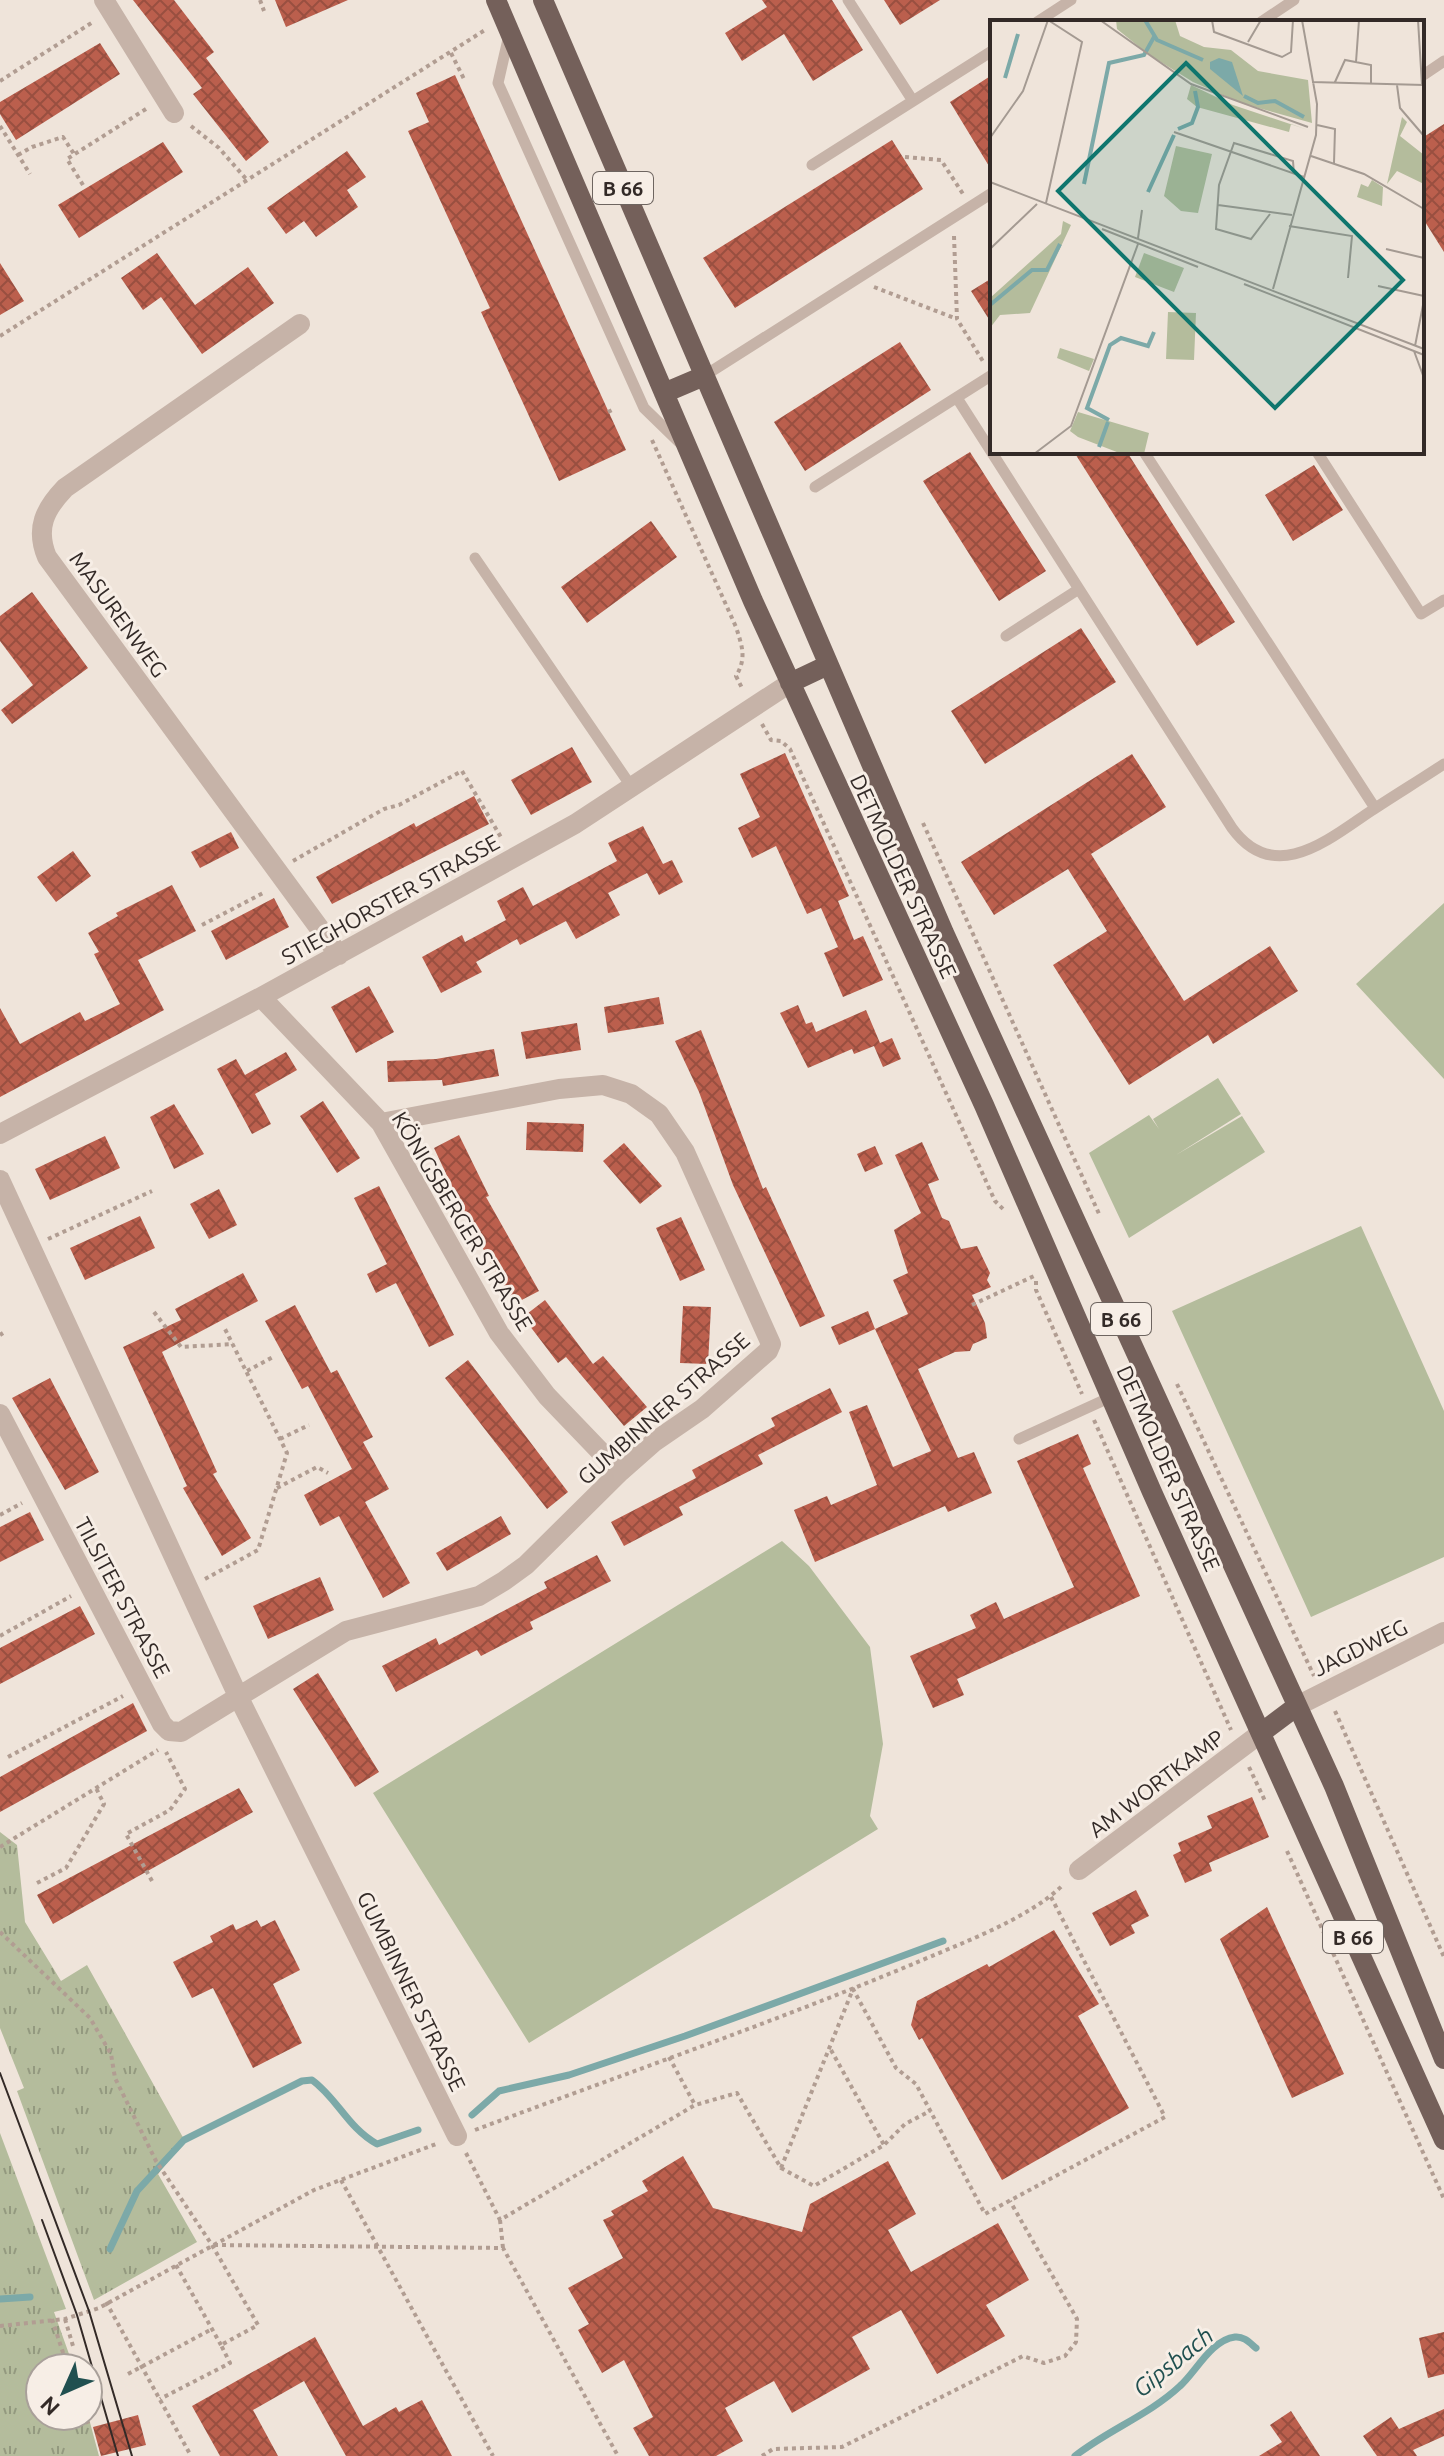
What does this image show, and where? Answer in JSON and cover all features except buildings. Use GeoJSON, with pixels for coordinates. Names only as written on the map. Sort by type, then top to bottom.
{"type":"FeatureCollection","features":[{"type":"Feature","properties":{"kind":"main road","name":"DETMOLDER STRASSE"},"geometry":{"type":"LineString","coordinates":[[496,0],[790,683],[978,1092],[1444,2140]]}},
{"type":"Feature","properties":{"kind":"main road","name":"DETMOLDER STRASSE"},"geometry":{"type":"LineString","coordinates":[[543,0],[944,933],[1338,1796],[1444,2059]]}},
{"type":"Feature","properties":{"kind":"main road"},"geometry":{"type":"LineString","coordinates":[[664,393],[704,376]]}},
{"type":"Feature","properties":{"kind":"main road"},"geometry":{"type":"LineString","coordinates":[[790,683],[828,665]]}},
{"type":"Feature","properties":{"kind":"main road"},"geometry":{"type":"LineString","coordinates":[[1261,1733],[1297,1706]]}},
{"type":"Feature","properties":{"kind":"street"},"geometry":{"type":"LineString","coordinates":[[108,6],[169,105]]}},
{"type":"Feature","properties":{"kind":"street","name":"MASURENWEG"},"geometry":{"type":"LineString","coordinates":[[300,324],[65,488],[49,504],[42,523],[41,541],[47,557],[339,955]]}},
{"type":"Feature","properties":{"kind":"street","name":"STIEGHORSTER STRASSE"},"geometry":{"type":"LineString","coordinates":[[0,1134],[261,997],[513,859],[633,789],[790,683]]}},
{"type":"Feature","properties":{"kind":"street","name":"KÖNIGSBERGER STRASSE"},"geometry":{"type":"LineString","coordinates":[[261,997],[381,1123],[499,1333],[547,1396],[620,1472]]}},
{"type":"Feature","properties":{"kind":"street","name":"GUMBINNER STRASSE"},"geometry":{"type":"LineString","coordinates":[[238,1696],[346,1631],[479,1596],[504,1581],[526,1565],[620,1472],[654,1442],[702,1409],[768,1351],[771,1344],[685,1152],[659,1114],[631,1094],[603,1085],[559,1089],[381,1123]]}},
{"type":"Feature","properties":{"kind":"street","name":"GUMBINNER STRASSE"},"geometry":{"type":"LineString","coordinates":[[0,1180],[8,1220],[32,1247],[238,1696],[457,2136]]}},
{"type":"Feature","properties":{"kind":"street","name":"TILSITER STRASSE"},"geometry":{"type":"LineString","coordinates":[[0,1414],[169,1731],[181,1732],[238,1696]]}},
{"type":"Feature","properties":{"kind":"street","name":"JAGDWEG"},"geometry":{"type":"LineString","coordinates":[[1297,1706],[1444,1632]]}},
{"type":"Feature","properties":{"kind":"street","name":"AM WORTKAMP"},"geometry":{"type":"LineString","coordinates":[[1079,1870],[1261,1733]]}},
{"type":"Feature","properties":{"kind":"lane"},"geometry":{"type":"LineString","coordinates":[[848,0],[913,101]]}},
{"type":"Feature","properties":{"kind":"lane"},"geometry":{"type":"LineString","coordinates":[[1040,20],[1071,0]]}},
{"type":"Feature","properties":{"kind":"lane"},"geometry":{"type":"LineString","coordinates":[[1263,20],[1278,5],[1294,0]]}},
{"type":"Feature","properties":{"kind":"lane"},"geometry":{"type":"LineString","coordinates":[[510,32],[498,83],[644,408],[689,451]]}},
{"type":"Feature","properties":{"kind":"lane"},"geometry":{"type":"LineString","coordinates":[[812,165],[990,52]]}},
{"type":"Feature","properties":{"kind":"lane"},"geometry":{"type":"LineString","coordinates":[[1424,75],[1444,61]]}},
{"type":"Feature","properties":{"kind":"lane"},"geometry":{"type":"LineString","coordinates":[[704,376],[990,194]]}},
{"type":"Feature","properties":{"kind":"lane"},"geometry":{"type":"LineString","coordinates":[[815,487],[990,376]]}},
{"type":"Feature","properties":{"kind":"lane"},"geometry":{"type":"LineString","coordinates":[[957,398],[990,450]]}},
{"type":"Feature","properties":{"kind":"lane"},"geometry":{"type":"LineString","coordinates":[[993,454],[1232,828],[1251,848],[1262,853],[1287,856],[1311,850],[1444,764]]}},
{"type":"Feature","properties":{"kind":"lane"},"geometry":{"type":"LineString","coordinates":[[1145,454],[1375,808]]}},
{"type":"Feature","properties":{"kind":"lane"},"geometry":{"type":"LineString","coordinates":[[1318,454],[1421,614],[1444,600]]}},
{"type":"Feature","properties":{"kind":"lane"},"geometry":{"type":"LineString","coordinates":[[475,558],[633,789]]}},
{"type":"Feature","properties":{"kind":"lane"},"geometry":{"type":"LineString","coordinates":[[1006,636],[1079,589]]}},
{"type":"Feature","properties":{"kind":"lane"},"geometry":{"type":"LineString","coordinates":[[1019,1439],[1111,1397]]}},
{"type":"Feature","properties":{"kind":"path"},"geometry":{"type":"LineString","coordinates":[[260,0],[264,11]]}},
{"type":"Feature","properties":{"kind":"path"},"geometry":{"type":"LineString","coordinates":[[0,81],[108,6]]}},
{"type":"Feature","properties":{"kind":"path"},"geometry":{"type":"LineString","coordinates":[[0,336],[489,28]]}},
{"type":"Feature","properties":{"kind":"path"},"geometry":{"type":"LineString","coordinates":[[451,52],[464,79]]}},
{"type":"Feature","properties":{"kind":"path"},"geometry":{"type":"LineString","coordinates":[[83,185],[67,159],[169,105],[219,148],[247,180]]}},
{"type":"Feature","properties":{"kind":"path"},"geometry":{"type":"LineString","coordinates":[[0,126],[30,174]]}},
{"type":"Feature","properties":{"kind":"path"},"geometry":{"type":"LineString","coordinates":[[18,155],[63,137],[75,154]]}},
{"type":"Feature","properties":{"kind":"path"},"geometry":{"type":"LineString","coordinates":[[905,157],[941,160],[971,206]]}},
{"type":"Feature","properties":{"kind":"path"},"geometry":{"type":"LineString","coordinates":[[946,222],[956,239],[957,319],[990,372]]}},
{"type":"Feature","properties":{"kind":"path"},"geometry":{"type":"LineString","coordinates":[[862,276],[877,289],[957,319]]}},
{"type":"Feature","properties":{"kind":"path"},"geometry":{"type":"LineString","coordinates":[[648,430],[736,627],[744,651],[736,676]]}},
{"type":"Feature","properties":{"kind":"path"},"geometry":{"type":"LineString","coordinates":[[771,740],[781,741],[790,749],[995,1201],[1008,1214]]}},
{"type":"Feature","properties":{"kind":"path"},"geometry":{"type":"LineString","coordinates":[[202,925],[384,809],[399,805],[462,771],[513,859]]}},
{"type":"Feature","properties":{"kind":"path"},"geometry":{"type":"LineString","coordinates":[[919,815],[1105,1229]]}},
{"type":"Feature","properties":{"kind":"path"},"geometry":{"type":"LineString","coordinates":[[32,1247],[152,1191]]}},
{"type":"Feature","properties":{"kind":"path"},"geometry":{"type":"LineString","coordinates":[[1030,1263],[1036,1275],[1036,1290],[1229,1726]]}},
{"type":"Feature","properties":{"kind":"path"},"geometry":{"type":"LineString","coordinates":[[972,1305],[1036,1275]]}},
{"type":"Feature","properties":{"kind":"path"},"geometry":{"type":"LineString","coordinates":[[154,1312],[181,1347],[233,1344]]}},
{"type":"Feature","properties":{"kind":"path"},"geometry":{"type":"LineString","coordinates":[[189,1588],[258,1550],[287,1453],[225,1329]]}},
{"type":"Feature","properties":{"kind":"path"},"geometry":{"type":"LineString","coordinates":[[246,1371],[273,1357]]}},
{"type":"Feature","properties":{"kind":"path"},"geometry":{"type":"LineString","coordinates":[[1171,1372],[1310,1669]]}},
{"type":"Feature","properties":{"kind":"path"},"geometry":{"type":"LineString","coordinates":[[280,1439],[309,1425]]}},
{"type":"Feature","properties":{"kind":"path"},"geometry":{"type":"LineString","coordinates":[[276,1488],[317,1467],[328,1473]]}},
{"type":"Feature","properties":{"kind":"path"},"geometry":{"type":"LineString","coordinates":[[0,1636],[90,1586]]}},
{"type":"Feature","properties":{"kind":"path"},"geometry":{"type":"LineString","coordinates":[[8,1757],[143,1685]]}},
{"type":"Feature","properties":{"kind":"path"},"geometry":{"type":"LineString","coordinates":[[1336,1712],[1444,1957]]}},
{"type":"Feature","properties":{"kind":"path"},"geometry":{"type":"LineString","coordinates":[[0,1847],[163,1747],[185,1789],[170,1810],[126,1834],[152,1881]]}},
{"type":"Feature","properties":{"kind":"path"},"geometry":{"type":"LineString","coordinates":[[1247,1763],[1272,1815]]}},
{"type":"Feature","properties":{"kind":"path"},"geometry":{"type":"LineString","coordinates":[[37,1883],[66,1868],[104,1804],[96,1788]]}},
{"type":"Feature","properties":{"kind":"path"},"geometry":{"type":"LineString","coordinates":[[1282,1839],[1444,2199]]}},
{"type":"Feature","properties":{"kind":"path"},"geometry":{"type":"LineString","coordinates":[[0,2326],[65,2319],[106,2302],[286,2204],[341,2180],[853,1989],[976,1936],[1051,1897],[1079,1870]]}},
{"type":"Feature","properties":{"kind":"path"},"geometry":{"type":"LineString","coordinates":[[853,1989],[896,2068],[916,2084],[985,2214],[1165,2117],[1051,1897]]}},
{"type":"Feature","properties":{"kind":"path"},"geometry":{"type":"LineString","coordinates":[[0,1932],[90,2018],[111,2054],[115,2078],[156,2161],[212,2245],[258,2325],[221,2345]]}},
{"type":"Feature","properties":{"kind":"path"},"geometry":{"type":"LineString","coordinates":[[781,2168],[853,1989]]}},
{"type":"Feature","properties":{"kind":"path"},"geometry":{"type":"LineString","coordinates":[[831,2049],[884,2145]]}},
{"type":"Feature","properties":{"kind":"path"},"geometry":{"type":"LineString","coordinates":[[669,2057],[695,2105]]}},
{"type":"Feature","properties":{"kind":"path"},"geometry":{"type":"LineString","coordinates":[[500,2220],[695,2105],[737,2093],[781,2168],[814,2186],[884,2145],[905,2124],[930,2111]]}},
{"type":"Feature","properties":{"kind":"path"},"geometry":{"type":"LineString","coordinates":[[457,2136],[500,2220],[503,2248],[618,2456]]}},
{"type":"Feature","properties":{"kind":"path"},"geometry":{"type":"LineString","coordinates":[[341,2180],[493,2456]]}},
{"type":"Feature","properties":{"kind":"path"},"geometry":{"type":"LineString","coordinates":[[762,2456],[773,2449],[842,2447],[1023,2356],[1044,2363],[1065,2356],[1076,2342],[1077,2319],[1010,2201]]}},
{"type":"Feature","properties":{"kind":"path"},"geometry":{"type":"LineString","coordinates":[[212,2245],[375,2244],[503,2248]]}},
{"type":"Feature","properties":{"kind":"path"},"geometry":{"type":"LineString","coordinates":[[160,2399],[230,2363],[176,2265]]}},
{"type":"Feature","properties":{"kind":"path"},"geometry":{"type":"LineString","coordinates":[[106,2302],[191,2456]]}},
{"type":"Feature","properties":{"kind":"path"},"geometry":{"type":"LineString","coordinates":[[52,2319],[63,2352]]}},
{"type":"Feature","properties":{"kind":"path"},"geometry":{"type":"LineString","coordinates":[[65,2319],[73,2346]]}},
{"type":"Feature","properties":{"kind":"path"},"geometry":{"type":"LineString","coordinates":[[128,2374],[212,2329]]}},
{"type":"Feature","properties":{"kind":"green space"},"geometry":{"type":"Polygon","coordinates":[[[1444,903],[1444,1079],[1356,984],[1444,903]]]}},
{"type":"Feature","properties":{"kind":"green space"},"geometry":{"type":"Polygon","coordinates":[[[1218,1078],[1241,1114],[1176,1155],[1242,1116],[1265,1152],[1129,1238],[1089,1153],[1149,1115],[1159,1129],[1153,1119],[1218,1078]]]}},
{"type":"Feature","properties":{"kind":"green space"},"geometry":{"type":"Polygon","coordinates":[[[1361,1226],[1444,1411],[1444,1557],[1311,1617],[1172,1311],[1361,1226]]]}},
{"type":"Feature","properties":{"kind":"green space"},"geometry":{"type":"Polygon","coordinates":[[[782,1541],[809,1566],[870,1647],[883,1744],[870,1816],[878,1829],[529,2043],[373,1793],[782,1541]]]}},
{"type":"Feature","properties":{"kind":"green space"},"geometry":{"type":"Polygon","coordinates":[[[0,1832],[17,1845],[25,1922],[61,1981],[87,1965],[185,2141],[158,2174],[197,2242],[94,2300],[17,2091],[24,2088],[0,2028],[0,1832]]]}},
{"type":"Feature","properties":{"kind":"green space"},"geometry":{"type":"Polygon","coordinates":[[[0,2133],[66,2309],[54,2312],[68,2352],[24,2352],[24,2432],[93,2432],[99,2456],[0,2456],[0,2133]]]}},
{"type":"Feature","properties":{"kind":"waterway"},"geometry":{"type":"LineString","coordinates":[[472,2115],[499,2091],[569,2075],[685,2036],[943,1941]]}},
{"type":"Feature","properties":{"kind":"waterway"},"geometry":{"type":"LineString","coordinates":[[110,2249],[137,2191],[184,2140],[302,2081],[312,2080],[321,2087],[358,2130],[377,2144],[418,2130]]}},
{"type":"Feature","properties":{"kind":"waterway"},"geometry":{"type":"LineString","coordinates":[[0,2299],[30,2297]]}},
{"type":"Feature","properties":{"kind":"waterway","name":"Gipsbach"},"geometry":{"type":"LineString","coordinates":[[1075,2456],[1168,2396],[1204,2357],[1226,2339],[1238,2337],[1256,2348]]}},
{"type":"Feature","properties":{"kind":"tram line"},"geometry":{"type":"LineString","coordinates":[[0,2073],[89,2311],[132,2456]]}},
{"type":"Feature","properties":{"kind":"tram line"},"geometry":{"type":"LineString","coordinates":[[42,2220],[77,2315],[118,2456]]}}]}
